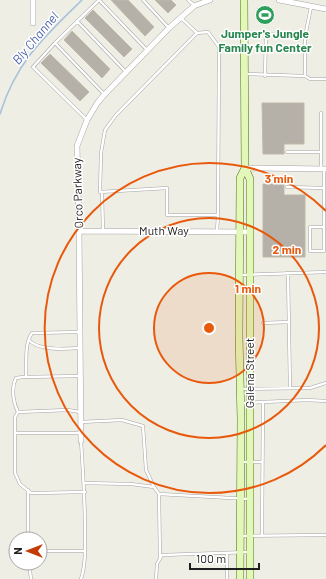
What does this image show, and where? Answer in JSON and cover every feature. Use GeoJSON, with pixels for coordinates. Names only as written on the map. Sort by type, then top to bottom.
{"type":"FeatureCollection","features":[{"type":"Feature","properties":{"kind":"street"},"geometry":{"type":"LineString","coordinates":[[33,0],[33,23]]}},
{"type":"Feature","properties":{"kind":"street","name":"Orco Parkway"},"geometry":{"type":"LineString","coordinates":[[81,441],[77,146],[87,120],[104,94],[180,18],[194,6],[210,0]]}},
{"type":"Feature","properties":{"kind":"street","name":"Galena Street"},"geometry":{"type":"LineString","coordinates":[[244,0],[245,168],[250,179],[250,579]]}},
{"type":"Feature","properties":{"kind":"street"},"geometry":{"type":"LineString","coordinates":[[279,0],[326,9]]}},
{"type":"Feature","properties":{"kind":"street"},"geometry":{"type":"LineString","coordinates":[[245,168],[324,169]]}},
{"type":"Feature","properties":{"kind":"street","name":"Galena Street"},"geometry":{"type":"LineString","coordinates":[[240,579],[240,178],[245,168]]}},
{"type":"Feature","properties":{"kind":"street","name":"Muth Way"},"geometry":{"type":"LineString","coordinates":[[79,231],[250,232]]}},
{"type":"Feature","properties":{"kind":"lane"},"geometry":{"type":"LineString","coordinates":[[87,120],[34,67],[54,43],[99,0],[148,50]]}},
{"type":"Feature","properties":{"kind":"lane"},"geometry":{"type":"LineString","coordinates":[[143,0],[169,28]]}},
{"type":"Feature","properties":{"kind":"lane"},"geometry":{"type":"LineString","coordinates":[[188,0],[194,6]]}},
{"type":"Feature","properties":{"kind":"lane"},"geometry":{"type":"LineString","coordinates":[[306,76],[305,37],[311,7]]}},
{"type":"Feature","properties":{"kind":"lane"},"geometry":{"type":"LineString","coordinates":[[180,18],[197,33]]}},
{"type":"Feature","properties":{"kind":"lane"},"geometry":{"type":"LineString","coordinates":[[77,22],[126,72]]}},
{"type":"Feature","properties":{"kind":"lane"},"geometry":{"type":"LineString","coordinates":[[103,231],[102,192],[100,192],[101,153],[105,130],[116,115],[197,33],[208,32],[219,47],[217,232]]}},
{"type":"Feature","properties":{"kind":"lane"},"geometry":{"type":"LineString","coordinates":[[265,76],[266,34],[305,37]]}},
{"type":"Feature","properties":{"kind":"lane"},"geometry":{"type":"LineString","coordinates":[[54,43],[104,94]]}},
{"type":"Feature","properties":{"kind":"lane"},"geometry":{"type":"LineString","coordinates":[[244,74],[265,76],[306,76],[310,79],[326,80]]}},
{"type":"Feature","properties":{"kind":"lane"},"geometry":{"type":"LineString","coordinates":[[321,113],[321,152],[324,169],[324,188],[324,227],[324,251],[310,251],[310,227],[324,227]]}},
{"type":"Feature","properties":{"kind":"lane"},"geometry":{"type":"LineString","coordinates":[[287,152],[321,152]]}},
{"type":"Feature","properties":{"kind":"lane"},"geometry":{"type":"LineString","coordinates":[[287,187],[324,188]]}},
{"type":"Feature","properties":{"kind":"lane"},"geometry":{"type":"LineString","coordinates":[[102,192],[167,188],[167,215],[218,215]]}},
{"type":"Feature","properties":{"kind":"lane"},"geometry":{"type":"LineString","coordinates":[[240,275],[326,272]]}},
{"type":"Feature","properties":{"kind":"lane"},"geometry":{"type":"LineString","coordinates":[[288,273],[290,388]]}},
{"type":"Feature","properties":{"kind":"lane"},"geometry":{"type":"LineString","coordinates":[[263,323],[289,322]]}},
{"type":"Feature","properties":{"kind":"lane"},"geometry":{"type":"LineString","coordinates":[[26,377],[29,339],[32,333],[80,332]]}},
{"type":"Feature","properties":{"kind":"lane"},"geometry":{"type":"LineString","coordinates":[[29,339],[32,344],[38,346],[64,349],[80,348]]}},
{"type":"Feature","properties":{"kind":"lane"},"geometry":{"type":"LineString","coordinates":[[18,412],[15,406],[13,385],[16,378],[81,376]]}},
{"type":"Feature","properties":{"kind":"lane"},"geometry":{"type":"LineString","coordinates":[[240,389],[310,388],[326,383]]}},
{"type":"Feature","properties":{"kind":"lane"},"geometry":{"type":"LineString","coordinates":[[241,403],[307,400],[326,401]]}},
{"type":"Feature","properties":{"kind":"lane"},"geometry":{"type":"LineString","coordinates":[[262,536],[263,402]]}},
{"type":"Feature","properties":{"kind":"lane"},"geometry":{"type":"LineString","coordinates":[[18,412],[68,410],[81,413]]}},
{"type":"Feature","properties":{"kind":"lane"},"geometry":{"type":"LineString","coordinates":[[18,412],[15,417],[15,473],[20,484],[31,493],[85,492]]}},
{"type":"Feature","properties":{"kind":"lane"},"geometry":{"type":"LineString","coordinates":[[81,422],[122,420],[143,426],[146,470],[159,494],[160,559]]}},
{"type":"Feature","properties":{"kind":"lane"},"geometry":{"type":"LineString","coordinates":[[15,433],[81,433]]}},
{"type":"Feature","properties":{"kind":"lane"},"geometry":{"type":"LineString","coordinates":[[81,441],[85,492],[85,551],[84,570],[81,579]]}},
{"type":"Feature","properties":{"kind":"lane"},"geometry":{"type":"LineString","coordinates":[[241,462],[262,462]]}},
{"type":"Feature","properties":{"kind":"lane"},"geometry":{"type":"LineString","coordinates":[[84,483],[131,484],[154,487]]}},
{"type":"Feature","properties":{"kind":"lane"},"geometry":{"type":"LineString","coordinates":[[28,490],[28,531]]}},
{"type":"Feature","properties":{"kind":"lane"},"geometry":{"type":"LineString","coordinates":[[159,494],[250,499]]}},
{"type":"Feature","properties":{"kind":"lane"},"geometry":{"type":"LineString","coordinates":[[240,536],[326,535]]}},
{"type":"Feature","properties":{"kind":"lane"},"geometry":{"type":"LineString","coordinates":[[48,551],[85,551]]}},
{"type":"Feature","properties":{"kind":"lane"},"geometry":{"type":"LineString","coordinates":[[156,579],[157,564],[162,555],[249,552]]}},
{"type":"Feature","properties":{"kind":"lane"},"geometry":{"type":"LineString","coordinates":[[227,553],[227,579]]}},
{"type":"Feature","properties":{"kind":"building"},"geometry":{"type":"Polygon","coordinates":[[[111,0],[128,0],[154,27],[145,36],[111,0]]]}},
{"type":"Feature","properties":{"kind":"building"},"geometry":{"type":"Polygon","coordinates":[[[155,0],[171,0],[176,5],[168,13],[155,0]]]}},
{"type":"Feature","properties":{"kind":"building"},"geometry":{"type":"Polygon","coordinates":[[[93,10],[132,49],[124,57],[85,18],[93,10]]]}},
{"type":"Feature","properties":{"kind":"building"},"geometry":{"type":"Polygon","coordinates":[[[72,31],[110,69],[102,78],[64,40],[72,31]]]}},
{"type":"Feature","properties":{"kind":"building"},"geometry":{"type":"Polygon","coordinates":[[[50,54],[89,92],[80,101],[41,63],[50,54]]]}},
{"type":"Feature","properties":{"kind":"building"},"geometry":{"type":"Polygon","coordinates":[[[262,103],[304,103],[304,144],[284,144],[284,154],[263,154],[262,103]]]}},
{"type":"Feature","properties":{"kind":"building"},"geometry":{"type":"Polygon","coordinates":[[[263,184],[284,184],[284,195],[305,195],[305,257],[263,257],[263,184]]]}},
{"type":"Feature","properties":{"kind":"waterway","name":"Bly Channel"},"geometry":{"type":"LineString","coordinates":[[0,114],[14,79],[33,51],[55,26],[82,0]]}},
{"type":"Feature","properties":{"kind":"place","name":"Jumper's Jungle Family fun Center"},"geometry":{"type":"Point","coordinates":[265,15]}}]}
